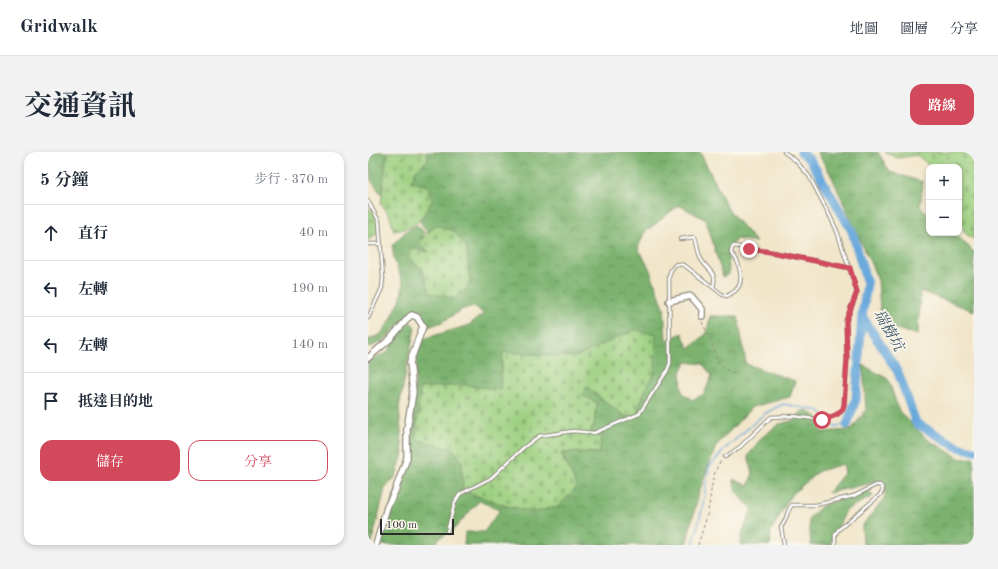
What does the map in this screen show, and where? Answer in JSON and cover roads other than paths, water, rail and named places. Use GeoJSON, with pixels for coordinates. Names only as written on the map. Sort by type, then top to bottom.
{"type":"FeatureCollection","features":[{"type":"Feature","properties":{"kind":"street"},"geometry":{"type":"LineString","coordinates":[[669,301],[691,296],[702,309],[702,316]]}},
{"type":"Feature","properties":{"kind":"street"},"geometry":{"type":"LineString","coordinates":[[368,358],[390,339],[410,316],[412,315],[417,318],[423,326],[410,362],[413,392],[407,429],[407,458],[387,507],[376,545]]}},
{"type":"Feature","properties":{"kind":"lane"},"geometry":{"type":"LineString","coordinates":[[725,457],[740,447],[771,417],[794,416],[822,420],[836,415],[843,410],[847,359],[846,321],[857,292],[837,231],[808,176],[796,161],[784,152]]}},
{"type":"Feature","properties":{"kind":"lane"},"geometry":{"type":"LineString","coordinates":[[368,201],[379,221],[383,278],[382,288],[368,318]]}},
{"type":"Feature","properties":{"kind":"lane"},"geometry":{"type":"LineString","coordinates":[[680,239],[695,237],[700,258],[714,273],[715,281],[713,287]]}},
{"type":"Feature","properties":{"kind":"lane"},"geometry":{"type":"LineString","coordinates":[[368,244],[380,244]]}},
{"type":"Feature","properties":{"kind":"lane"},"geometry":{"type":"LineString","coordinates":[[447,532],[455,502],[460,494],[491,478],[523,448],[539,436],[573,431],[594,433],[639,414],[667,371],[668,367],[670,337],[669,276],[671,270],[676,264],[684,265],[723,295],[727,296],[739,286],[740,278],[738,264],[735,256],[731,253],[734,246],[850,268]]}},
{"type":"Feature","properties":{"kind":"lane"},"geometry":{"type":"LineString","coordinates":[[784,545],[781,527],[786,521],[792,505],[816,505],[854,496],[876,485],[880,485],[883,491],[880,495],[838,530],[835,535],[835,545]]}},
{"type":"Feature","properties":{"kind":"waterway","name":"瑞樹坑"},"geometry":{"type":"LineString","coordinates":[[801,152],[811,161],[852,231],[867,284],[862,316],[856,399],[847,425]]}},
{"type":"Feature","properties":{"kind":"waterway","name":"瑞樹坑"},"geometry":{"type":"LineString","coordinates":[[862,316],[898,372],[916,423],[958,447],[974,451]]}},
{"type":"Feature","properties":{"kind":"waterway"},"geometry":{"type":"LineString","coordinates":[[693,545],[702,509],[709,467],[727,447],[764,414],[783,404],[821,411],[823,415]]}},
{"type":"Feature","properties":{"kind":"waterway"},"geometry":{"type":"LineString","coordinates":[[824,420],[835,426],[847,425]]}}]}
